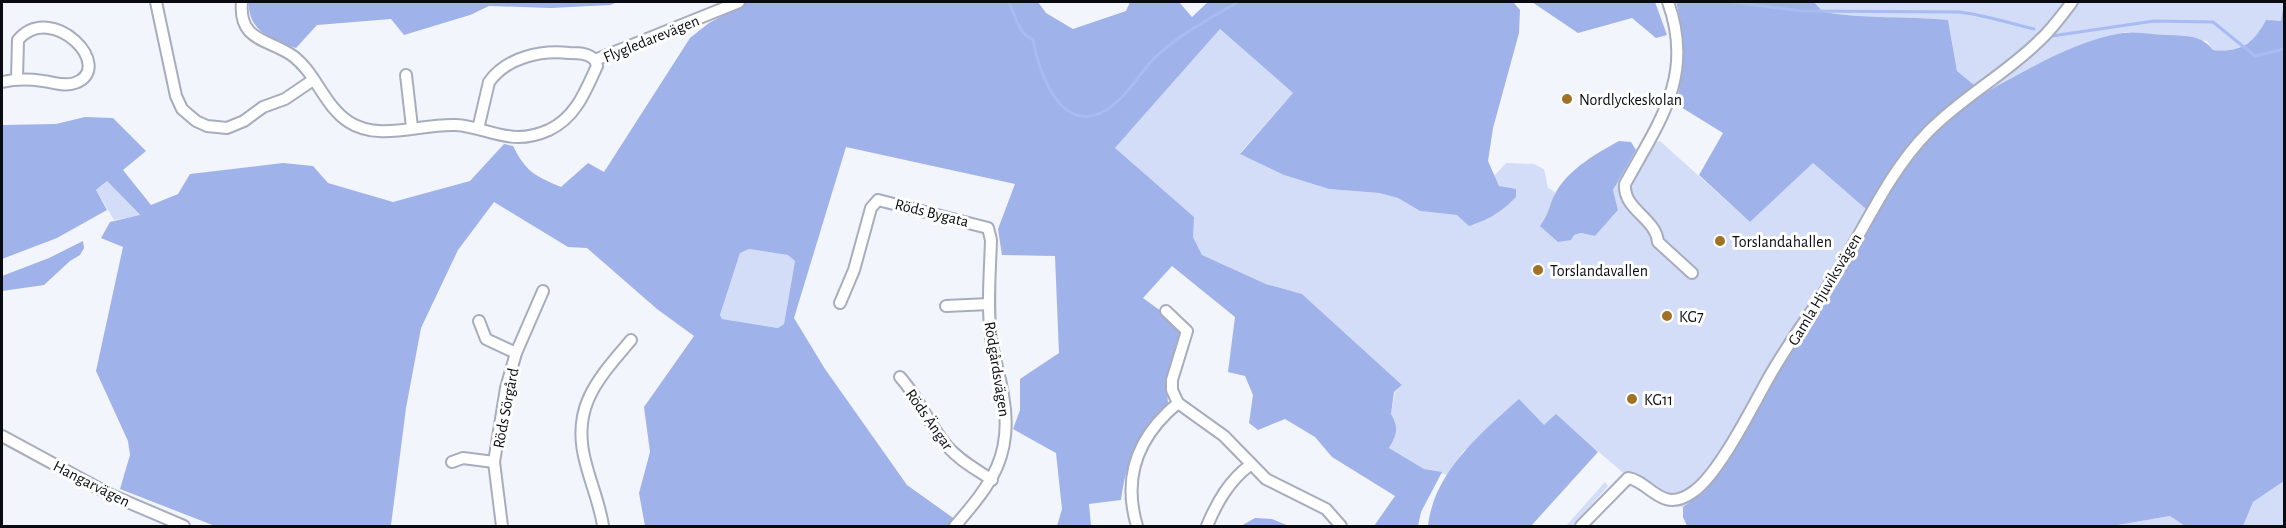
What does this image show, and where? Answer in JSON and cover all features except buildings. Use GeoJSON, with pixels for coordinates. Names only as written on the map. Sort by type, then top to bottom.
{"type":"FeatureCollection","features":[{"type":"Feature","properties":{"kind":"street"},"geometry":{"type":"LineString","coordinates":[[156,2],[176,96],[182,109],[196,121],[218,128],[237,125],[263,107],[285,99],[313,80]]}},
{"type":"Feature","properties":{"kind":"street","name":"Flygledarevägen"},"geometry":{"type":"LineString","coordinates":[[242,2],[243,17],[252,34],[294,56],[336,111],[349,122],[374,131],[448,125],[521,137],[542,133],[557,126],[575,110],[597,66],[596,60],[586,54],[542,51],[518,61],[489,82],[478,129]]}},
{"type":"Feature","properties":{"kind":"street","name":"Flygledarevägen"},"geometry":{"type":"LineString","coordinates":[[596,60],[739,2]]}},
{"type":"Feature","properties":{"kind":"street"},"geometry":{"type":"LineString","coordinates":[[1668,2],[1677,38],[1676,78],[1667,108],[1625,184],[1625,191],[1634,207],[1657,232],[1659,242],[1692,273]]}},
{"type":"Feature","properties":{"kind":"street","name":"Gamla Hjuviksvägen"},"geometry":{"type":"LineString","coordinates":[[1581,526],[1628,478],[1635,480],[1654,495],[1669,499],[1686,496],[1698,488],[1736,436],[1771,373],[1840,268],[1871,209],[1901,163],[1945,117],[2041,40],[2072,2]]}},
{"type":"Feature","properties":{"kind":"street"},"geometry":{"type":"LineString","coordinates":[[2,82],[17,79],[60,84],[76,83],[86,72],[88,63],[81,38],[62,22],[45,20],[35,23],[18,40],[17,79]]}},
{"type":"Feature","properties":{"kind":"street"},"geometry":{"type":"LineString","coordinates":[[406,75],[412,127]]}},
{"type":"Feature","properties":{"kind":"street","name":"Röds Bygata"},"geometry":{"type":"LineString","coordinates":[[840,303],[854,270],[871,208],[878,200],[988,228]]}},
{"type":"Feature","properties":{"kind":"street","name":"Rödgårdsvägen"},"geometry":{"type":"LineString","coordinates":[[955,526],[992,480],[1002,457],[1007,430],[1003,393],[991,339],[989,304],[991,240],[988,228]]}},
{"type":"Feature","properties":{"kind":"street","name":"Röds Sörgård"},"geometry":{"type":"LineString","coordinates":[[502,526],[494,462],[506,388],[516,353],[543,291]]}},
{"type":"Feature","properties":{"kind":"street","name":"Rödgårdsvägen"},"geometry":{"type":"LineString","coordinates":[[946,306],[989,304]]}},
{"type":"Feature","properties":{"kind":"street"},"geometry":{"type":"LineString","coordinates":[[1166,311],[1187,331],[1172,380],[1172,390],[1178,403],[1209,424],[1250,465],[1277,486],[1326,509],[1341,526]]}},
{"type":"Feature","properties":{"kind":"street","name":"Röds Sörgård"},"geometry":{"type":"LineString","coordinates":[[479,321],[486,339],[516,353]]}},
{"type":"Feature","properties":{"kind":"street"},"geometry":{"type":"LineString","coordinates":[[603,526],[582,452],[582,415],[585,403],[597,382],[631,340]]}},
{"type":"Feature","properties":{"kind":"street","name":"Röds Ängar"},"geometry":{"type":"LineString","coordinates":[[900,377],[913,392],[945,444],[960,459],[992,480]]}},
{"type":"Feature","properties":{"kind":"street"},"geometry":{"type":"LineString","coordinates":[[1137,526],[1130,491],[1135,457],[1142,442],[1162,416],[1178,403]]}},
{"type":"Feature","properties":{"kind":"street","name":"Hangarvägen"},"geometry":{"type":"LineString","coordinates":[[2,436],[111,495],[184,526]]}},
{"type":"Feature","properties":{"kind":"street","name":"Röds Sörgård"},"geometry":{"type":"LineString","coordinates":[[452,462],[463,458],[494,462]]}},
{"type":"Feature","properties":{"kind":"street"},"geometry":{"type":"LineString","coordinates":[[1207,526],[1232,481],[1250,465]]}},
{"type":"Feature","properties":{"kind":"shaded area"},"geometry":{"type":"Polygon","coordinates":[[[249,2],[618,2],[610,5],[551,8],[489,6],[470,15],[404,35],[391,19],[317,25],[296,48],[270,37],[257,27],[249,12],[249,2]]]}},
{"type":"Feature","properties":{"kind":"shaded area"},"geometry":{"type":"Polygon","coordinates":[[[748,2],[1038,2],[1046,13],[1073,29],[1126,11],[1130,2],[1179,2],[1192,17],[1208,2],[1513,2],[1520,10],[1519,33],[1493,128],[1488,161],[1499,186],[1516,189],[1516,197],[1495,214],[1469,226],[1457,215],[1420,211],[1398,198],[1379,193],[1329,189],[1284,175],[1240,154],[1293,93],[1220,29],[1115,148],[1194,217],[1193,237],[1202,255],[1266,284],[1302,294],[1402,385],[1394,392],[1391,414],[1396,431],[1389,448],[1424,469],[1442,472],[1421,512],[1418,526],[1374,526],[1395,496],[1332,457],[1315,437],[1285,419],[1258,430],[1249,423],[1253,395],[1245,376],[1228,372],[1235,317],[1172,266],[1143,298],[1165,314],[1184,334],[1167,385],[1168,405],[1135,448],[1127,470],[1121,500],[1089,504],[1091,526],[1057,526],[1062,509],[1056,453],[1013,429],[1020,410],[1020,379],[1059,353],[1055,256],[1002,255],[998,229],[1015,184],[846,147],[794,318],[825,369],[907,485],[956,520],[950,526],[645,526],[639,493],[650,452],[644,407],[694,336],[657,309],[587,248],[568,247],[494,202],[458,250],[421,328],[406,408],[391,525],[215,526],[120,489],[130,455],[128,441],[96,371],[123,247],[101,238],[110,222],[140,215],[107,181],[96,190],[107,210],[57,238],[2,259],[2,125],[56,124],[85,117],[113,118],[146,151],[123,170],[151,205],[178,194],[190,174],[283,163],[313,166],[328,183],[393,202],[470,181],[504,144],[513,146],[522,162],[532,172],[561,187],[588,163],[604,172],[690,38],[709,23],[748,2]],[[749,249],[740,253],[720,315],[722,319],[778,328],[784,324],[795,261],[788,255],[749,249]]]}},
{"type":"Feature","properties":{"kind":"shaded area"},"geometry":{"type":"Polygon","coordinates":[[[1532,2],[1655,2],[1667,35],[1656,38],[1632,18],[1578,33],[1532,2]]]}},
{"type":"Feature","properties":{"kind":"shaded area"},"geometry":{"type":"Polygon","coordinates":[[[1676,2],[1814,2],[1823,12],[1870,17],[1948,20],[1957,71],[1984,93],[2069,49],[2123,33],[2193,37],[2204,41],[2213,50],[2239,48],[2257,35],[2266,20],[2281,21],[2284,2],[2284,481],[2253,502],[2243,526],[2185,526],[2170,516],[2112,526],[1687,526],[1683,517],[1683,507],[1704,492],[1874,216],[1813,163],[1750,222],[1699,175],[1723,133],[1676,104],[1681,78],[1683,41],[1676,2]]]}},
{"type":"Feature","properties":{"kind":"shaded area"},"geometry":{"type":"Polygon","coordinates":[[[1814,2],[2284,2],[2281,21],[2266,21],[2251,41],[2238,48],[2213,50],[2207,41],[2125,32],[2026,70],[1984,93],[1957,71],[1948,20],[1870,17],[1823,12],[1814,2]]]}},
{"type":"Feature","properties":{"kind":"shaded area","name":"Torslandavallen"},"geometry":{"type":"Polygon","coordinates":[[[1220,29],[1293,93],[1240,153],[1284,175],[1329,189],[1379,193],[1398,198],[1420,211],[1457,215],[1499,186],[1494,176],[1506,163],[1534,164],[1544,169],[1548,188],[1555,192],[1550,212],[1574,235],[1581,233],[1595,236],[1618,210],[1613,190],[1629,158],[1641,149],[1660,141],[1750,222],[1813,163],[1874,216],[1704,493],[1683,507],[1658,503],[1556,415],[1545,425],[1464,450],[1448,475],[1424,469],[1389,448],[1396,431],[1391,414],[1395,392],[1402,385],[1302,294],[1266,284],[1202,255],[1193,237],[1115,148],[1220,29]]]}},
{"type":"Feature","properties":{"kind":"shaded area"},"geometry":{"type":"Polygon","coordinates":[[[1619,141],[1631,142],[1636,150],[1613,190],[1618,210],[1595,236],[1581,233],[1574,235],[1571,240],[1558,242],[1540,226],[1556,192],[1576,169],[1619,141]]]}},
{"type":"Feature","properties":{"kind":"shaded area"},"geometry":{"type":"Polygon","coordinates":[[[107,181],[140,216],[114,220],[96,190],[107,181]]]}},
{"type":"Feature","properties":{"kind":"shaded area"},"geometry":{"type":"Polygon","coordinates":[[[83,241],[84,248],[80,255],[44,285],[2,291],[2,276],[49,258],[83,241]]]}},
{"type":"Feature","properties":{"kind":"shaded area"},"geometry":{"type":"Polygon","coordinates":[[[749,249],[789,255],[795,261],[784,324],[779,328],[722,319],[720,315],[740,253],[749,249]]]}},
{"type":"Feature","properties":{"kind":"shaded area"},"geometry":{"type":"Polygon","coordinates":[[[1519,399],[1544,425],[1556,414],[1598,452],[1531,526],[1428,526],[1432,506],[1449,471],[1475,440],[1519,399]]]}},
{"type":"Feature","properties":{"kind":"shaded area"},"geometry":{"type":"Polygon","coordinates":[[[2284,481],[2284,526],[2243,526],[2253,502],[2284,481]]]}},
{"type":"Feature","properties":{"kind":"shaded area"},"geometry":{"type":"Polygon","coordinates":[[[1605,482],[1608,486],[1573,526],[1566,526],[1605,482]]]}},
{"type":"Feature","properties":{"kind":"shaded area"},"geometry":{"type":"Polygon","coordinates":[[[2170,516],[2185,526],[2112,526],[2170,516]]]}},
{"type":"Feature","properties":{"kind":"shaded area"},"geometry":{"type":"Polygon","coordinates":[[[1255,518],[1272,519],[1289,526],[1241,526],[1255,518]]]}},
{"type":"Feature","properties":{"kind":"waterway"},"geometry":{"type":"LineString","coordinates":[[1009,2],[1023,33],[1033,40],[1043,76],[1051,92],[1061,105],[1073,114],[1087,116],[1104,111],[1122,97],[1151,62],[1170,45],[1198,25],[1238,2]]}},
{"type":"Feature","properties":{"kind":"waterway"},"geometry":{"type":"LineString","coordinates":[[1731,2],[1802,11],[1959,12],[2034,29]]}},
{"type":"Feature","properties":{"kind":"waterway"},"geometry":{"type":"LineString","coordinates":[[2052,36],[2154,21],[2213,22],[2255,56],[2284,49]]}},
{"type":"Feature","properties":{"kind":"place","name":"Nordlyckeskolan"},"geometry":{"type":"Point","coordinates":[1567,99]}},
{"type":"Feature","properties":{"kind":"place","name":"Torslandahallen"},"geometry":{"type":"Point","coordinates":[1720,241]}},
{"type":"Feature","properties":{"kind":"place","name":"Torslandavallen"},"geometry":{"type":"Point","coordinates":[1538,270]}},
{"type":"Feature","properties":{"kind":"place","name":"KG7"},"geometry":{"type":"Point","coordinates":[1667,316]}},
{"type":"Feature","properties":{"kind":"place","name":"KG11"},"geometry":{"type":"Point","coordinates":[1632,399]}}]}
